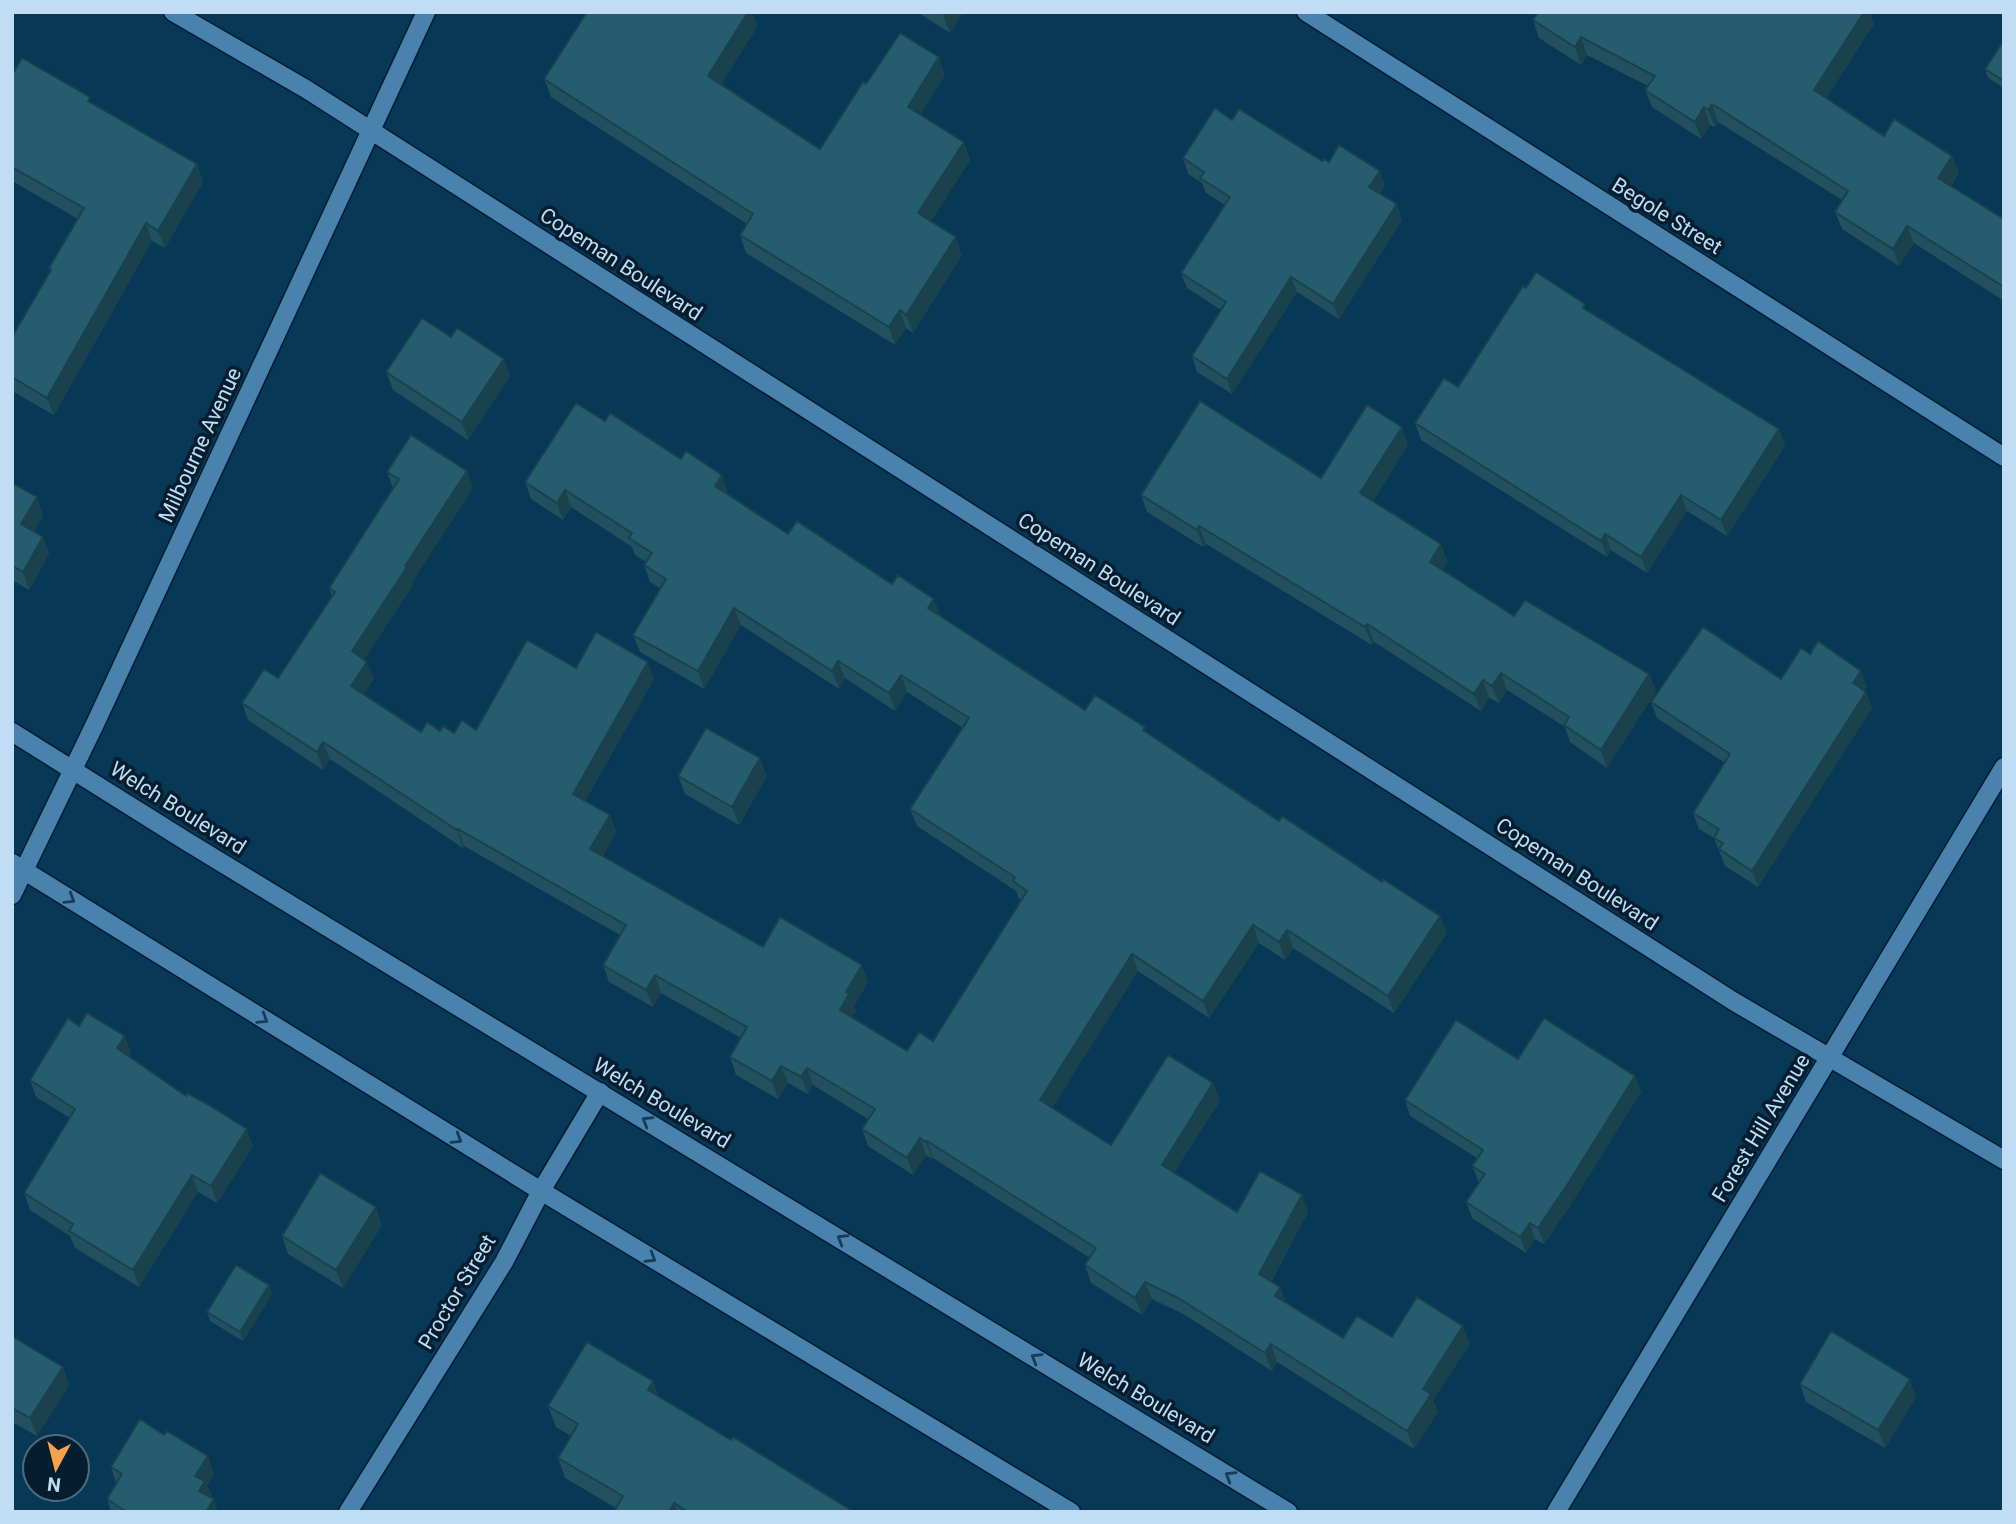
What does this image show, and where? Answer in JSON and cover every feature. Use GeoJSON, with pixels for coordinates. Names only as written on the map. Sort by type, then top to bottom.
{"type":"FeatureCollection","features":[{"type":"Feature","properties":{"kind":"street","name":"Copeman Boulevard"},"geometry":{"type":"LineString","coordinates":[[173,12],[306,89],[1733,1001],[2004,1160]]}},
{"type":"Feature","properties":{"kind":"street","name":"Milbourne Avenue"},"geometry":{"type":"LineString","coordinates":[[12,895],[18,867],[72,770],[426,12]]}},
{"type":"Feature","properties":{"kind":"street","name":"Begole Street"},"geometry":{"type":"LineString","coordinates":[[1306,12],[2004,457]]}},
{"type":"Feature","properties":{"kind":"street","name":"Welch Boulevard"},"geometry":{"type":"LineString","coordinates":[[12,732],[197,848],[1289,1512]]}},
{"type":"Feature","properties":{"kind":"street","name":"Forest Hill Avenue"},"geometry":{"type":"LineString","coordinates":[[1556,1512],[2004,767]]}},
{"type":"Feature","properties":{"kind":"street"},"geometry":{"type":"LineString","coordinates":[[18,867],[541,1191],[1071,1512]]}},
{"type":"Feature","properties":{"kind":"street","name":"Proctor Street"},"geometry":{"type":"LineString","coordinates":[[348,1512],[504,1262],[541,1191],[600,1092]]}},
{"type":"Feature","properties":{"kind":"building"},"geometry":{"type":"Polygon","coordinates":[[[587,12],[748,12],[708,76],[820,149],[863,82],[866,84],[900,33],[939,57],[908,107],[964,142],[918,213],[956,237],[906,315],[900,310],[889,327],[740,235],[753,214],[544,79],[587,12]]]}},
{"type":"Feature","properties":{"kind":"building"},"geometry":{"type":"Polygon","coordinates":[[[1538,12],[1864,12],[1814,90],[1884,136],[1894,119],[1952,156],[1938,178],[2004,219],[2004,287],[1907,226],[1893,249],[1835,212],[1848,191],[1712,104],[1708,110],[1704,107],[1695,122],[1645,90],[1655,76],[1581,37],[1575,47],[1533,20],[1538,12]]]}},
{"type":"Feature","properties":{"kind":"building"},"geometry":{"type":"Polygon","coordinates":[[[2004,40],[2004,81],[1985,69],[2004,40]]]}},
{"type":"Feature","properties":{"kind":"building"},"geometry":{"type":"Polygon","coordinates":[[[22,58],[90,97],[88,101],[197,164],[158,231],[146,223],[47,398],[12,377],[12,337],[84,208],[12,167],[12,75],[22,58]]]}},
{"type":"Feature","properties":{"kind":"building"},"geometry":{"type":"Polygon","coordinates":[[[1215,108],[1232,120],[1239,109],[1322,161],[1324,159],[1329,162],[1339,145],[1380,171],[1369,187],[1397,204],[1333,304],[1291,277],[1227,379],[1192,356],[1226,302],[1181,273],[1230,197],[1200,178],[1204,172],[1183,158],[1215,108]]]}},
{"type":"Feature","properties":{"kind":"building"},"geometry":{"type":"Polygon","coordinates":[[[1536,272],[1585,304],[1583,308],[1779,429],[1721,520],[1681,495],[1641,557],[1605,534],[1601,541],[1415,423],[1444,378],[1458,387],[1523,286],[1526,288],[1536,272]]]}},
{"type":"Feature","properties":{"kind":"building"},"geometry":{"type":"Polygon","coordinates":[[[422,318],[451,337],[457,328],[504,359],[462,422],[386,372],[422,318]]]}},
{"type":"Feature","properties":{"kind":"building"},"geometry":{"type":"Polygon","coordinates":[[[1200,401],[1321,478],[1367,405],[1402,427],[1360,493],[1441,544],[1430,562],[1514,616],[1525,600],[1649,674],[1601,750],[1564,725],[1569,717],[1501,673],[1492,686],[1483,680],[1474,694],[1367,624],[1365,627],[1199,526],[1197,530],[1141,495],[1200,401]]]}},
{"type":"Feature","properties":{"kind":"building"},"geometry":{"type":"Polygon","coordinates":[[[576,403],[605,421],[610,413],[681,459],[686,451],[722,475],[715,486],[788,534],[797,521],[892,584],[898,575],[934,599],[928,608],[1085,710],[1095,695],[1279,821],[1282,816],[1382,882],[1383,879],[1440,916],[1388,996],[1287,930],[1279,942],[1253,925],[1203,1001],[1132,954],[1040,1100],[1111,1145],[1168,1055],[1213,1083],[1162,1165],[1237,1212],[1260,1171],[1302,1195],[1259,1274],[1280,1287],[1275,1296],[1343,1338],[1357,1316],[1392,1337],[1417,1297],[1463,1326],[1423,1389],[1431,1394],[1407,1431],[1271,1344],[1265,1353],[1178,1298],[1145,1282],[1135,1298],[1085,1265],[1096,1248],[927,1141],[920,1138],[907,1158],[862,1129],[875,1109],[807,1068],[801,1077],[781,1066],[772,1081],[730,1057],[747,1027],[655,975],[646,990],[603,965],[626,925],[457,830],[323,742],[317,752],[242,703],[264,669],[278,678],[335,592],[329,588],[399,479],[387,472],[411,435],[467,471],[352,651],[367,662],[351,686],[421,732],[427,722],[440,731],[443,726],[454,733],[462,720],[476,730],[527,640],[576,668],[596,632],[648,662],[573,794],[610,815],[590,849],[763,947],[780,917],[862,965],[846,992],[849,994],[840,1010],[907,1051],[919,1032],[933,1041],[1027,891],[1013,881],[1015,877],[910,809],[969,718],[901,675],[889,693],[838,661],[832,671],[734,608],[698,671],[633,635],[666,579],[644,565],[652,553],[629,538],[632,533],[565,490],[557,503],[525,482],[576,403]]]}},
{"type":"Feature","properties":{"kind":"building"},"geometry":{"type":"Polygon","coordinates":[[[12,483],[37,497],[21,524],[43,537],[23,572],[12,566],[12,483]]]}},
{"type":"Feature","properties":{"kind":"building"},"geometry":{"type":"Polygon","coordinates":[[[1703,627],[1781,679],[1801,648],[1810,654],[1818,641],[1861,671],[1853,683],[1866,692],[1752,871],[1719,849],[1723,843],[1714,838],[1719,829],[1693,813],[1730,754],[1651,702],[1703,627]]]}},
{"type":"Feature","properties":{"kind":"building"},"geometry":{"type":"Polygon","coordinates":[[[706,728],[760,758],[732,807],[678,776],[706,728]]]}},
{"type":"Feature","properties":{"kind":"building"},"geometry":{"type":"Polygon","coordinates":[[[87,1013],[125,1036],[117,1048],[186,1096],[187,1093],[247,1129],[211,1186],[192,1175],[133,1270],[69,1231],[73,1224],[24,1193],[75,1109],[30,1080],[68,1018],[79,1026],[87,1013]]]}},
{"type":"Feature","properties":{"kind":"building"},"geometry":{"type":"Polygon","coordinates":[[[1544,1018],[1635,1076],[1538,1228],[1530,1223],[1520,1237],[1466,1202],[1485,1174],[1472,1166],[1483,1150],[1405,1100],[1456,1020],[1518,1059],[1544,1018]]]}},
{"type":"Feature","properties":{"kind":"building"},"geometry":{"type":"Polygon","coordinates":[[[320,1173],[376,1207],[336,1270],[282,1236],[320,1173]]]}},
{"type":"Feature","properties":{"kind":"building"},"geometry":{"type":"Polygon","coordinates":[[[236,1265],[269,1285],[240,1332],[207,1312],[236,1265]]]}},
{"type":"Feature","properties":{"kind":"building"},"geometry":{"type":"Polygon","coordinates":[[[1831,1331],[1910,1379],[1878,1430],[1800,1384],[1831,1331]]]}},
{"type":"Feature","properties":{"kind":"building"},"geometry":{"type":"Polygon","coordinates":[[[12,1336],[63,1367],[30,1418],[12,1408],[12,1336]]]}},
{"type":"Feature","properties":{"kind":"building"},"geometry":{"type":"Polygon","coordinates":[[[587,1342],[653,1381],[648,1390],[731,1440],[733,1437],[854,1512],[688,1512],[674,1503],[669,1512],[614,1512],[623,1496],[558,1458],[578,1424],[548,1406],[587,1342]]]}},
{"type":"Feature","properties":{"kind":"building"},"geometry":{"type":"Polygon","coordinates":[[[140,1419],[164,1435],[167,1431],[208,1456],[195,1476],[205,1481],[199,1491],[214,1499],[206,1512],[127,1512],[107,1499],[122,1474],[111,1467],[140,1419]]]}}]}
